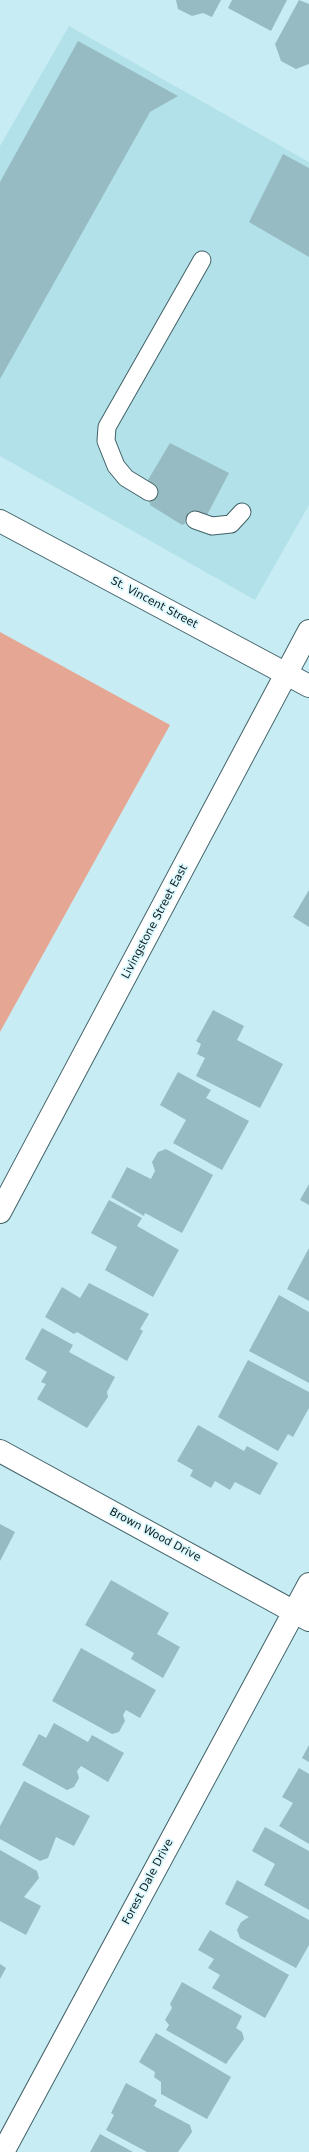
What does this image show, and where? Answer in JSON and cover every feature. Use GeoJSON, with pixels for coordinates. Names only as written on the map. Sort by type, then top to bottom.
{"type":"FeatureCollection","features":[{"type":"Feature","properties":{"kind":"street","name":"St. Vincent Street"},"geometry":{"type":"LineString","coordinates":[[0,521],[309,686]]}},
{"type":"Feature","properties":{"kind":"street","name":"Livingstone Street East"},"geometry":{"type":"LineString","coordinates":[[0,1212],[309,632]]}},
{"type":"Feature","properties":{"kind":"street","name":"Brown Wood Drive"},"geometry":{"type":"LineString","coordinates":[[0,1451],[302,1616]]}},
{"type":"Feature","properties":{"kind":"street","name":"Forest Dale Drive"},"geometry":{"type":"LineString","coordinates":[[3,2152],[302,1616],[309,1584]]}},
{"type":"Feature","properties":{"kind":"lane"},"geometry":{"type":"LineString","coordinates":[[149,492],[126,478],[116,466],[106,441],[107,427],[202,260]]}},
{"type":"Feature","properties":{"kind":"lane"},"geometry":{"type":"LineString","coordinates":[[195,520],[212,526],[231,524],[242,512]]}},
{"type":"Feature","properties":{"kind":"shaded area"},"geometry":{"type":"Polygon","coordinates":[[[69,26],[309,162],[309,505],[255,600],[0,456],[0,146],[69,26]]]}},
{"type":"Feature","properties":{"kind":"shaded area"},"geometry":{"type":"Polygon","coordinates":[[[0,632],[170,725],[0,1032],[0,632]]]}},
{"type":"Feature","properties":{"kind":"building"},"geometry":{"type":"Polygon","coordinates":[[[176,0],[221,0],[212,17],[203,13],[192,16],[178,9],[176,0]]]}},
{"type":"Feature","properties":{"kind":"building"},"geometry":{"type":"Polygon","coordinates":[[[232,0],[287,0],[271,31],[228,8],[232,0]]]}},
{"type":"Feature","properties":{"kind":"building"},"geometry":{"type":"Polygon","coordinates":[[[299,0],[309,4],[309,64],[296,69],[281,61],[275,44],[299,0]]]}},
{"type":"Feature","properties":{"kind":"building"},"geometry":{"type":"Polygon","coordinates":[[[78,41],[178,96],[150,112],[0,379],[0,182],[78,41]]]}},
{"type":"Feature","properties":{"kind":"building"},"geometry":{"type":"Polygon","coordinates":[[[283,154],[309,168],[309,257],[249,222],[283,154]]]}},
{"type":"Feature","properties":{"kind":"building"},"geometry":{"type":"Polygon","coordinates":[[[170,443],[229,473],[207,515],[182,525],[150,505],[148,480],[170,443]]]}},
{"type":"Feature","properties":{"kind":"building"},"geometry":{"type":"Polygon","coordinates":[[[309,890],[309,927],[293,917],[309,890]]]}},
{"type":"Feature","properties":{"kind":"building"},"geometry":{"type":"Polygon","coordinates":[[[213,1010],[244,1026],[237,1040],[283,1064],[260,1108],[196,1076],[205,1058],[197,1054],[201,1044],[196,1041],[213,1010]]]}},
{"type":"Feature","properties":{"kind":"building"},"geometry":{"type":"Polygon","coordinates":[[[178,1072],[211,1090],[206,1098],[249,1121],[222,1170],[173,1143],[186,1120],[160,1105],[178,1072]]]}},
{"type":"Feature","properties":{"kind":"building"},"geometry":{"type":"Polygon","coordinates":[[[166,1149],[213,1175],[182,1233],[145,1213],[144,1216],[111,1197],[127,1167],[151,1179],[155,1171],[152,1162],[158,1152],[166,1149]]]}},
{"type":"Feature","properties":{"kind":"building"},"geometry":{"type":"Polygon","coordinates":[[[309,1184],[309,1205],[300,1200],[309,1184]]]}},
{"type":"Feature","properties":{"kind":"building"},"geometry":{"type":"Polygon","coordinates":[[[109,1200],[142,1218],[137,1226],[179,1250],[153,1297],[105,1270],[117,1247],[91,1233],[109,1200]]]}},
{"type":"Feature","properties":{"kind":"building"},"geometry":{"type":"Polygon","coordinates":[[[309,1248],[309,1301],[287,1289],[309,1248]]]}},
{"type":"Feature","properties":{"kind":"building"},"geometry":{"type":"Polygon","coordinates":[[[89,1283],[149,1314],[140,1329],[143,1331],[127,1361],[77,1332],[74,1334],[45,1317],[62,1287],[80,1298],[89,1283]]]}},
{"type":"Feature","properties":{"kind":"building"},"geometry":{"type":"Polygon","coordinates":[[[279,1295],[309,1312],[309,1383],[249,1351],[279,1295]]]}},
{"type":"Feature","properties":{"kind":"building"},"geometry":{"type":"Polygon","coordinates":[[[42,1328],[73,1345],[69,1352],[115,1377],[107,1392],[108,1397],[87,1428],[37,1399],[46,1384],[41,1382],[47,1372],[25,1359],[42,1328]]]}},
{"type":"Feature","properties":{"kind":"building"},"geometry":{"type":"Polygon","coordinates":[[[248,1360],[309,1392],[309,1408],[293,1437],[288,1434],[278,1451],[218,1417],[248,1360]]]}},
{"type":"Feature","properties":{"kind":"building"},"geometry":{"type":"Polygon","coordinates":[[[198,1425],[244,1451],[247,1446],[278,1463],[260,1495],[235,1482],[230,1490],[215,1481],[211,1488],[190,1476],[193,1470],[177,1461],[198,1425]]]}},
{"type":"Feature","properties":{"kind":"building"},"geometry":{"type":"Polygon","coordinates":[[[0,1524],[15,1532],[0,1561],[0,1524]]]}},
{"type":"Feature","properties":{"kind":"building"},"geometry":{"type":"Polygon","coordinates":[[[111,1580],[169,1613],[157,1634],[180,1647],[163,1678],[131,1659],[134,1653],[85,1625],[111,1580]]]}},
{"type":"Feature","properties":{"kind":"building"},"geometry":{"type":"Polygon","coordinates":[[[81,1648],[156,1690],[140,1718],[126,1710],[123,1715],[125,1721],[119,1732],[112,1734],[52,1701],[81,1648]]]}},
{"type":"Feature","properties":{"kind":"building"},"geometry":{"type":"Polygon","coordinates":[[[54,1723],[88,1742],[92,1735],[124,1753],[108,1782],[81,1766],[77,1771],[79,1778],[74,1787],[67,1790],[22,1765],[39,1734],[46,1738],[54,1723]]]}},
{"type":"Feature","properties":{"kind":"building"},"geometry":{"type":"Polygon","coordinates":[[[309,1745],[309,1762],[302,1758],[309,1745]]]}},
{"type":"Feature","properties":{"kind":"building"},"geometry":{"type":"Polygon","coordinates":[[[299,1768],[309,1774],[309,1844],[279,1826],[293,1803],[282,1797],[299,1768]]]}},
{"type":"Feature","properties":{"kind":"building"},"geometry":{"type":"Polygon","coordinates":[[[24,1781],[90,1816],[74,1846],[56,1837],[48,1858],[40,1861],[0,1839],[0,1826],[24,1781]]]}},
{"type":"Feature","properties":{"kind":"building"},"geometry":{"type":"Polygon","coordinates":[[[265,1827],[309,1851],[309,1910],[264,1885],[275,1864],[252,1851],[265,1827]]]}},
{"type":"Feature","properties":{"kind":"building"},"geometry":{"type":"Polygon","coordinates":[[[0,1850],[37,1871],[39,1878],[24,1897],[41,1906],[26,1935],[0,1921],[0,1850]]]}},
{"type":"Feature","properties":{"kind":"building"},"geometry":{"type":"Polygon","coordinates":[[[237,1880],[309,1920],[309,1945],[296,1968],[240,1938],[237,1930],[241,1922],[249,1917],[225,1904],[237,1880]]]}},
{"type":"Feature","properties":{"kind":"building"},"geometry":{"type":"Polygon","coordinates":[[[210,1930],[289,1975],[265,2018],[212,1988],[220,1975],[208,1968],[214,1959],[198,1950],[210,1930]]]}},
{"type":"Feature","properties":{"kind":"building"},"geometry":{"type":"Polygon","coordinates":[[[0,1964],[6,1968],[0,1979],[0,1964]]]}},
{"type":"Feature","properties":{"kind":"building"},"geometry":{"type":"Polygon","coordinates":[[[182,1982],[242,2016],[236,2028],[242,2032],[244,2039],[226,2064],[166,2030],[169,2025],[165,2020],[172,2008],[170,2004],[182,1982]]]}},
{"type":"Feature","properties":{"kind":"building"},"geometry":{"type":"Polygon","coordinates":[[[156,2033],[231,2077],[207,2119],[161,2094],[161,2082],[154,2077],[155,2072],[139,2062],[156,2033]]]}},
{"type":"Feature","properties":{"kind":"building"},"geometry":{"type":"Polygon","coordinates":[[[126,2083],[157,2100],[154,2106],[190,2125],[192,2132],[178,2152],[147,2152],[106,2130],[114,2115],[111,2113],[126,2083]]]}},
{"type":"Feature","properties":{"kind":"building"},"geometry":{"type":"Polygon","coordinates":[[[100,2134],[133,2152],[90,2152],[100,2134]]]}}]}
